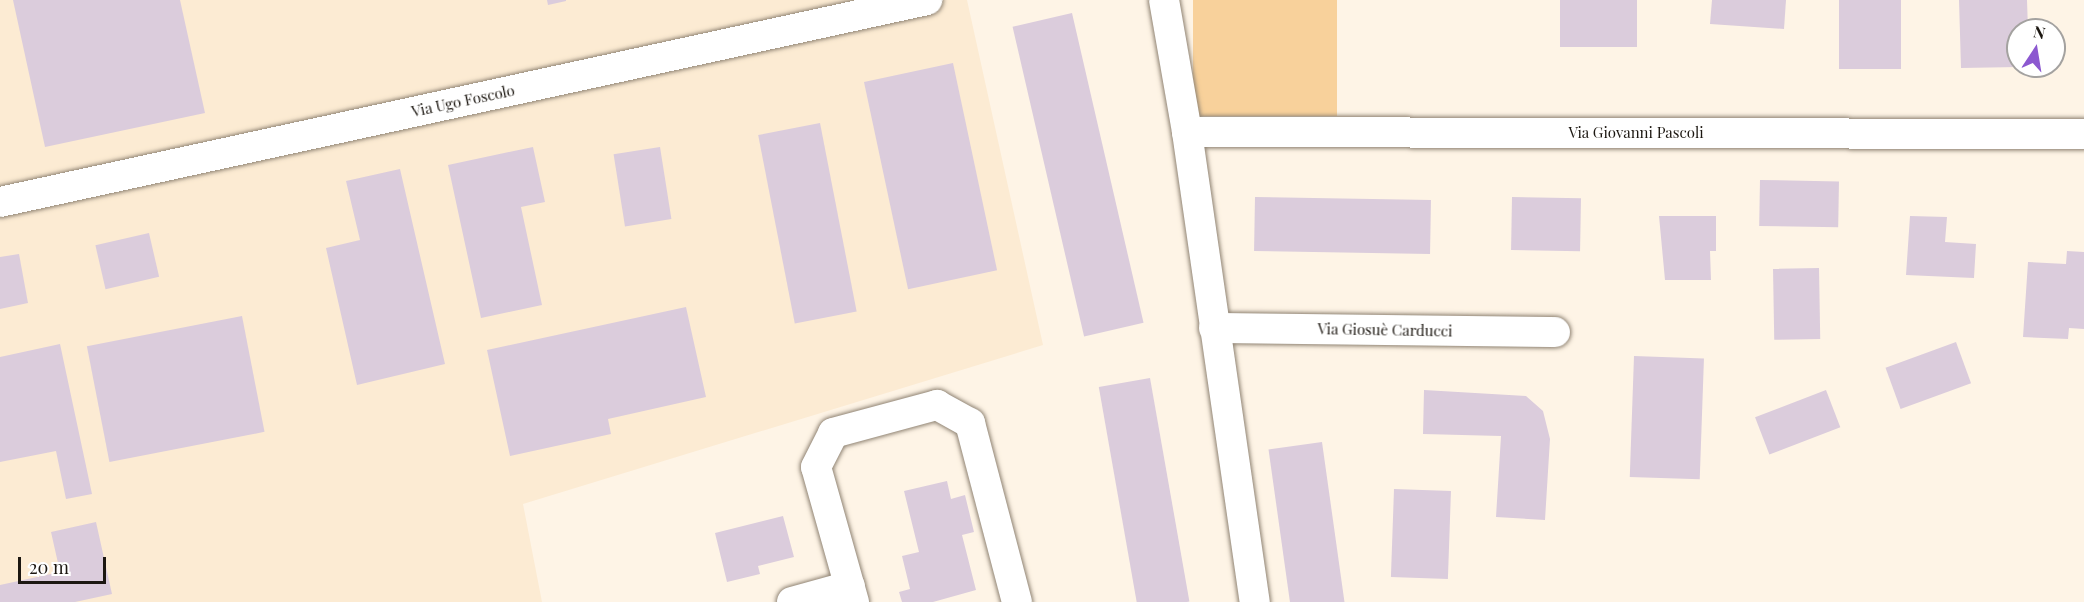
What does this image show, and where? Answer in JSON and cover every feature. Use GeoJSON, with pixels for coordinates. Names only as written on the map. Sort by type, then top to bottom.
{"type":"FeatureCollection","features":[{"type":"Feature","properties":{"kind":"street","name":"Via Ugo Foscolo"},"geometry":{"type":"LineString","coordinates":[[0,202],[927,0]]}},
{"type":"Feature","properties":{"kind":"street"},"geometry":{"type":"LineString","coordinates":[[1164,0],[1187,132],[1255,602]]}},
{"type":"Feature","properties":{"kind":"street","name":"Via Giovanni Pascoli"},"geometry":{"type":"LineString","coordinates":[[1187,132],[2084,134]]}},
{"type":"Feature","properties":{"kind":"street","name":"Via Giosuè Carducci"},"geometry":{"type":"LineString","coordinates":[[1214,328],[1555,332]]}},
{"type":"Feature","properties":{"kind":"street"},"geometry":{"type":"LineString","coordinates":[[792,602],[852,594],[816,467],[833,433],[937,405],[970,423],[1017,602]]}},
{"type":"Feature","properties":{"kind":"shaded area"},"geometry":{"type":"Polygon","coordinates":[[[0,0],[967,0],[1043,345],[523,504],[542,602],[0,602],[0,0]]]}},
{"type":"Feature","properties":{"kind":"shaded area"},"geometry":{"type":"Polygon","coordinates":[[[1193,0],[1337,0],[1337,116],[1193,116],[1193,0]]]}},
{"type":"Feature","properties":{"kind":"building"},"geometry":{"type":"Polygon","coordinates":[[[13,0],[180,0],[205,113],[45,147],[13,0]]]}},
{"type":"Feature","properties":{"kind":"building"},"geometry":{"type":"Polygon","coordinates":[[[547,0],[566,0],[566,1],[548,5],[547,0]]]}},
{"type":"Feature","properties":{"kind":"building"},"geometry":{"type":"Polygon","coordinates":[[[1560,0],[1637,0],[1637,47],[1560,47],[1560,0]]]}},
{"type":"Feature","properties":{"kind":"building"},"geometry":{"type":"Polygon","coordinates":[[[1712,0],[1786,0],[1784,29],[1710,24],[1712,0]]]}},
{"type":"Feature","properties":{"kind":"building"},"geometry":{"type":"Polygon","coordinates":[[[1839,0],[1901,0],[1901,69],[1839,69],[1839,0]]]}},
{"type":"Feature","properties":{"kind":"building"},"geometry":{"type":"Polygon","coordinates":[[[1959,0],[2027,0],[2028,18],[2006,18],[2006,67],[1961,68],[1959,0]]]}},
{"type":"Feature","properties":{"kind":"building"},"geometry":{"type":"Polygon","coordinates":[[[1072,13],[1144,323],[1084,337],[1013,27],[1072,13]]]}},
{"type":"Feature","properties":{"kind":"building"},"geometry":{"type":"Polygon","coordinates":[[[953,63],[997,270],[908,289],[864,82],[953,63]]]}},
{"type":"Feature","properties":{"kind":"building"},"geometry":{"type":"Polygon","coordinates":[[[820,123],[857,311],[795,323],[758,135],[820,123]]]}},
{"type":"Feature","properties":{"kind":"building"},"geometry":{"type":"Polygon","coordinates":[[[533,147],[545,202],[521,207],[542,305],[481,318],[448,165],[533,147]]]}},
{"type":"Feature","properties":{"kind":"building"},"geometry":{"type":"Polygon","coordinates":[[[660,147],[671,219],[625,226],[614,154],[660,147]]]}},
{"type":"Feature","properties":{"kind":"building"},"geometry":{"type":"Polygon","coordinates":[[[400,169],[445,364],[357,385],[326,248],[360,240],[346,181],[400,169]]]}},
{"type":"Feature","properties":{"kind":"building"},"geometry":{"type":"Polygon","coordinates":[[[1760,180],[1839,181],[1838,227],[1759,226],[1760,180]]]}},
{"type":"Feature","properties":{"kind":"building"},"geometry":{"type":"Polygon","coordinates":[[[1255,197],[1431,200],[1430,254],[1254,251],[1255,197]]]}},
{"type":"Feature","properties":{"kind":"building"},"geometry":{"type":"Polygon","coordinates":[[[1512,197],[1581,198],[1580,251],[1511,250],[1512,197]]]}},
{"type":"Feature","properties":{"kind":"building"},"geometry":{"type":"Polygon","coordinates":[[[1659,216],[1716,216],[1716,251],[1710,251],[1711,280],[1665,280],[1659,216]]]}},
{"type":"Feature","properties":{"kind":"building"},"geometry":{"type":"Polygon","coordinates":[[[1910,216],[1947,217],[1945,242],[1976,244],[1974,278],[1906,275],[1910,216]]]}},
{"type":"Feature","properties":{"kind":"building"},"geometry":{"type":"Polygon","coordinates":[[[149,233],[159,277],[106,289],[95,245],[149,233]]]}},
{"type":"Feature","properties":{"kind":"building"},"geometry":{"type":"Polygon","coordinates":[[[2067,251],[2084,252],[2084,329],[2069,328],[2068,339],[2023,337],[2028,262],[2066,264],[2067,251]]]}},
{"type":"Feature","properties":{"kind":"building"},"geometry":{"type":"Polygon","coordinates":[[[19,254],[28,303],[0,309],[0,257],[19,254]]]}},
{"type":"Feature","properties":{"kind":"building"},"geometry":{"type":"Polygon","coordinates":[[[1819,268],[1820,339],[1774,340],[1773,269],[1819,268]]]}},
{"type":"Feature","properties":{"kind":"building"},"geometry":{"type":"Polygon","coordinates":[[[686,307],[706,397],[608,419],[611,434],[510,456],[487,350],[686,307]]]}},
{"type":"Feature","properties":{"kind":"building"},"geometry":{"type":"Polygon","coordinates":[[[242,316],[265,432],[109,462],[87,346],[242,316]]]}},
{"type":"Feature","properties":{"kind":"building"},"geometry":{"type":"Polygon","coordinates":[[[1956,342],[1971,383],[1901,409],[1886,368],[1956,342]]]}},
{"type":"Feature","properties":{"kind":"building"},"geometry":{"type":"Polygon","coordinates":[[[60,344],[92,494],[66,499],[56,451],[0,462],[0,357],[60,344]]]}},
{"type":"Feature","properties":{"kind":"building"},"geometry":{"type":"Polygon","coordinates":[[[1634,356],[1704,358],[1700,479],[1630,477],[1634,356]]]}},
{"type":"Feature","properties":{"kind":"building"},"geometry":{"type":"Polygon","coordinates":[[[1150,378],[1189,602],[1137,602],[1099,387],[1150,378]]]}},
{"type":"Feature","properties":{"kind":"building"},"geometry":{"type":"Polygon","coordinates":[[[1424,390],[1526,396],[1543,411],[1550,439],[1545,520],[1496,517],[1501,436],[1423,434],[1424,390]]]}},
{"type":"Feature","properties":{"kind":"building"},"geometry":{"type":"Polygon","coordinates":[[[1826,390],[1840,427],[1769,455],[1755,417],[1826,390]]]}},
{"type":"Feature","properties":{"kind":"building"},"geometry":{"type":"Polygon","coordinates":[[[1322,442],[1344,602],[1290,602],[1269,450],[1322,442]]]}},
{"type":"Feature","properties":{"kind":"building"},"geometry":{"type":"Polygon","coordinates":[[[947,481],[951,499],[965,495],[974,532],[962,535],[976,590],[933,602],[902,602],[899,592],[910,589],[902,556],[919,552],[904,491],[947,481]]]}},
{"type":"Feature","properties":{"kind":"building"},"geometry":{"type":"Polygon","coordinates":[[[1394,489],[1451,491],[1448,579],[1391,577],[1394,489]]]}},
{"type":"Feature","properties":{"kind":"building"},"geometry":{"type":"Polygon","coordinates":[[[783,516],[794,557],[758,566],[760,574],[727,582],[715,533],[783,516]]]}},
{"type":"Feature","properties":{"kind":"building"},"geometry":{"type":"Polygon","coordinates":[[[96,522],[112,594],[75,602],[0,602],[0,585],[60,572],[51,532],[96,522]]]}}]}
